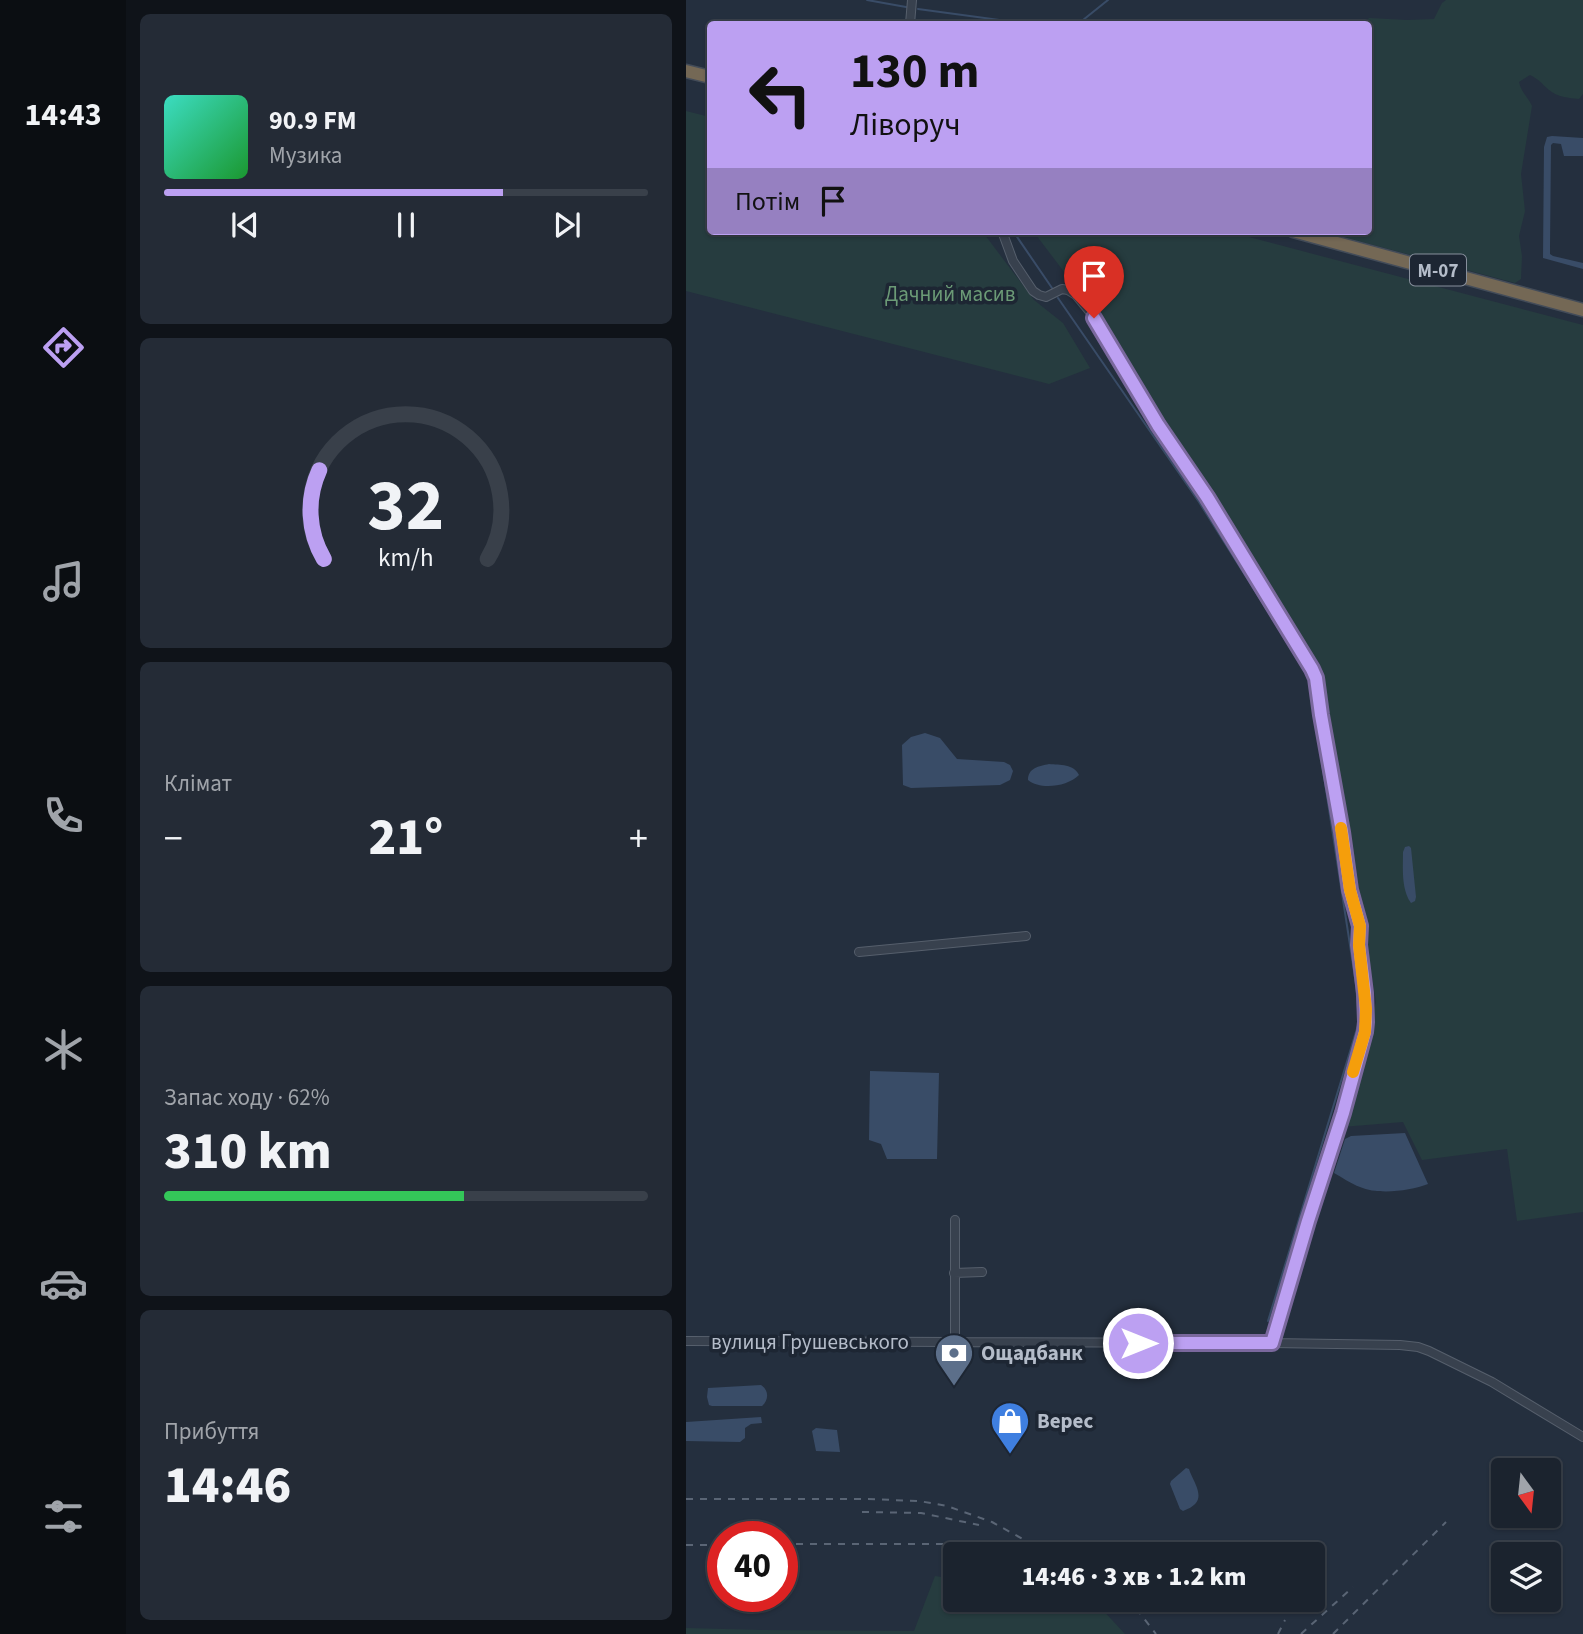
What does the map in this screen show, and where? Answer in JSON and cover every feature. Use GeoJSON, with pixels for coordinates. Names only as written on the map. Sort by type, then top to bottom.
{"type":"FeatureCollection","features":[{"type":"Feature","properties":{"kind":"highway"},"geometry":{"type":"LineString","coordinates":[[686,71],[707,76]]}},
{"type":"Feature","properties":{"kind":"highway","name":"М-07"},"geometry":{"type":"LineString","coordinates":[[1308,235],[1583,310]]}},
{"type":"Feature","properties":{"kind":"street"},"geometry":{"type":"LineString","coordinates":[[910,21],[912,0]]}},
{"type":"Feature","properties":{"kind":"street"},"geometry":{"type":"LineString","coordinates":[[1003,235],[1013,261],[1033,291],[1046,297],[1062,289],[1068,290],[1076,295],[1094,318],[1158,425],[1207,497],[1316,678],[1350,890],[1360,926],[1359,945],[1366,1022],[1343,1113],[1272,1343]]}},
{"type":"Feature","properties":{"kind":"street"},"geometry":{"type":"LineString","coordinates":[[859,952],[1026,936]]}},
{"type":"Feature","properties":{"kind":"street"},"geometry":{"type":"LineString","coordinates":[[955,1220],[955,1343]]}},
{"type":"Feature","properties":{"kind":"street"},"geometry":{"type":"LineString","coordinates":[[954,1273],[982,1272]]}},
{"type":"Feature","properties":{"kind":"street","name":"вулиця Грушевського"},"geometry":{"type":"LineString","coordinates":[[686,1342],[1400,1345],[1429,1351],[1492,1382],[1583,1437]]}},
{"type":"Feature","properties":{"kind":"green space"},"geometry":{"type":"Polygon","coordinates":[[[1446,0],[1583,0],[1583,94],[1579,99],[1559,96],[1530,75],[1519,82],[1532,106],[1521,174],[1525,211],[1519,236],[1521,279],[1515,283],[1336,235],[1372,235],[1372,21],[1366,21],[1369,18],[1434,19],[1446,0]]]}},
{"type":"Feature","properties":{"kind":"green space","name":"Дачний масив"},"geometry":{"type":"Polygon","coordinates":[[[686,111],[707,116],[707,235],[985,235],[1034,300],[1063,323],[1090,368],[1049,384],[686,291],[686,111]]]}},
{"type":"Feature","properties":{"kind":"green space"},"geometry":{"type":"Polygon","coordinates":[[[1036,235],[1241,235],[1583,325],[1583,1212],[1517,1221],[1507,1149],[1422,1160],[1403,1122],[1342,1127],[1376,1002],[1319,667],[1085,295],[1074,285],[1036,235]]]}},
{"type":"Feature","properties":{"kind":"green space"},"geometry":{"type":"Polygon","coordinates":[[[935,1576],[943,1577],[943,1612],[1105,1612],[1125,1634],[686,1634],[686,1628],[763,1630],[914,1631],[935,1576]]]}},
{"type":"Feature","properties":{"kind":"water"},"geometry":{"type":"Polygon","coordinates":[[[1547,137],[1583,138],[1583,156],[1564,156],[1561,144],[1551,145],[1550,254],[1583,263],[1583,269],[1543,258],[1544,147],[1547,137]]]}},
{"type":"Feature","properties":{"kind":"water"},"geometry":{"type":"Polygon","coordinates":[[[925,733],[940,738],[957,759],[1004,762],[1010,765],[1013,771],[1010,780],[1000,785],[911,788],[903,785],[902,745],[911,737],[925,733]]]}},
{"type":"Feature","properties":{"kind":"water"},"geometry":{"type":"Polygon","coordinates":[[[1049,764],[1070,767],[1079,775],[1068,782],[1053,786],[1039,785],[1028,780],[1032,770],[1049,764]]]}},
{"type":"Feature","properties":{"kind":"water"},"geometry":{"type":"Polygon","coordinates":[[[1409,846],[1416,897],[1411,903],[1404,885],[1403,871],[1403,852],[1405,847],[1409,846]]]}},
{"type":"Feature","properties":{"kind":"water"},"geometry":{"type":"Polygon","coordinates":[[[870,1071],[939,1073],[937,1159],[887,1159],[881,1144],[869,1140],[870,1071]]]}},
{"type":"Feature","properties":{"kind":"water"},"geometry":{"type":"Polygon","coordinates":[[[1405,1133],[1428,1184],[1412,1189],[1376,1191],[1357,1186],[1334,1173],[1345,1139],[1351,1136],[1405,1133]]]}},
{"type":"Feature","properties":{"kind":"water"},"geometry":{"type":"Polygon","coordinates":[[[761,1385],[767,1395],[762,1406],[709,1405],[708,1388],[761,1385]]]}},
{"type":"Feature","properties":{"kind":"water"},"geometry":{"type":"Polygon","coordinates":[[[761,1417],[762,1423],[751,1424],[745,1428],[745,1438],[740,1442],[686,1441],[686,1422],[761,1417]]]}},
{"type":"Feature","properties":{"kind":"water"},"geometry":{"type":"Polygon","coordinates":[[[816,1428],[837,1430],[840,1452],[816,1451],[812,1431],[816,1428]]]}},
{"type":"Feature","properties":{"kind":"water"},"geometry":{"type":"Polygon","coordinates":[[[1186,1468],[1196,1484],[1198,1499],[1183,1511],[1170,1484],[1186,1468]]]}},
{"type":"Feature","properties":{"kind":"waterway"},"geometry":{"type":"LineString","coordinates":[[867,0],[906,7]]}},
{"type":"Feature","properties":{"kind":"waterway"},"geometry":{"type":"LineString","coordinates":[[1082,21],[1108,0]]}},
{"type":"Feature","properties":{"kind":"waterway"},"geometry":{"type":"LineString","coordinates":[[918,9],[1008,21]]}},
{"type":"Feature","properties":{"kind":"waterway"},"geometry":{"type":"LineString","coordinates":[[1016,235],[1052,288]]}},
{"type":"Feature","properties":{"kind":"waterway"},"geometry":{"type":"LineString","coordinates":[[1058,298],[1199,502],[1309,679],[1356,984],[1359,1022],[1268,1321]]}},
{"type":"Feature","properties":{"kind":"railway"},"geometry":{"type":"LineString","coordinates":[[686,1499],[919,1501],[947,1506],[992,1522],[1028,1542]]}},
{"type":"Feature","properties":{"kind":"railway"},"geometry":{"type":"LineString","coordinates":[[862,1512],[921,1513],[979,1525]]}},
{"type":"Feature","properties":{"kind":"railway"},"geometry":{"type":"LineString","coordinates":[[1333,1634],[1446,1522]]}},
{"type":"Feature","properties":{"kind":"railway"},"geometry":{"type":"LineString","coordinates":[[798,1544],[943,1544]]}},
{"type":"Feature","properties":{"kind":"railway"},"geometry":{"type":"LineString","coordinates":[[686,1545],[707,1545]]}},
{"type":"Feature","properties":{"kind":"railway"},"geometry":{"type":"LineString","coordinates":[[1301,1634],[1353,1587]]}},
{"type":"Feature","properties":{"kind":"railway"},"geometry":{"type":"LineString","coordinates":[[1139,1612],[1156,1634]]}},
{"type":"Feature","properties":{"kind":"railway"},"geometry":{"type":"LineString","coordinates":[[1278,1634],[1285,1620]]}},
{"type":"Feature","properties":{"kind":"slow traffic"},"geometry":{"type":"LineString","coordinates":[[1341,828],[1350,890],[1360,926],[1358,936],[1366,1009],[1365,1032],[1353,1072]]}},
{"type":"Feature","properties":{"kind":"place","name":"Ощадбанк"},"geometry":{"type":"Point","coordinates":[954,1387]}},
{"type":"Feature","properties":{"kind":"place","name":"Верес"},"geometry":{"type":"Point","coordinates":[1010,1455]}},
{"type":"Feature","properties":{"kind":"route"},"geometry":{"type":"LineString","coordinates":[[1094,318],[1158,425],[1207,497],[1267,594],[1316,678],[1350,890],[1360,926],[1358,936],[1366,1009],[1365,1032],[1343,1113],[1272,1343],[1138,1343]]}}]}
